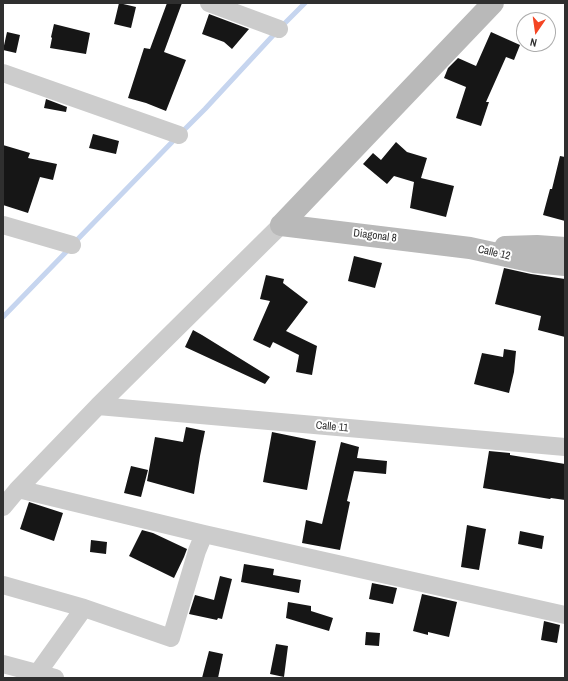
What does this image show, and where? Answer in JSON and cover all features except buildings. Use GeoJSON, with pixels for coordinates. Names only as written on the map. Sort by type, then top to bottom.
{"type":"FeatureCollection","features":[{"type":"Feature","properties":{"kind":"street"},"geometry":{"type":"LineString","coordinates":[[209,3],[279,29]]}},
{"type":"Feature","properties":{"kind":"street"},"geometry":{"type":"LineString","coordinates":[[3,507],[18,489],[98,406],[281,226],[494,3]]}},
{"type":"Feature","properties":{"kind":"street"},"geometry":{"type":"LineString","coordinates":[[3,73],[179,135]]}},
{"type":"Feature","properties":{"kind":"street"},"geometry":{"type":"LineString","coordinates":[[3,225],[72,245]]}},
{"type":"Feature","properties":{"kind":"street","name":"Diagonal 8"},"geometry":{"type":"LineString","coordinates":[[281,226],[470,248]]}},
{"type":"Feature","properties":{"kind":"street","name":"Calle 12"},"geometry":{"type":"LineString","coordinates":[[470,248],[537,246],[565,248]]}},
{"type":"Feature","properties":{"kind":"street","name":"Calle 12"},"geometry":{"type":"LineString","coordinates":[[470,248],[534,262],[565,265]]}},
{"type":"Feature","properties":{"kind":"street","name":"Calle 11"},"geometry":{"type":"LineString","coordinates":[[98,406],[565,447]]}},
{"type":"Feature","properties":{"kind":"street"},"geometry":{"type":"LineString","coordinates":[[18,489],[204,534],[565,615]]}},
{"type":"Feature","properties":{"kind":"street"},"geometry":{"type":"LineString","coordinates":[[3,585],[84,608],[170,638],[197,551],[204,534]]}},
{"type":"Feature","properties":{"kind":"street"},"geometry":{"type":"LineString","coordinates":[[3,664],[42,676],[84,608]]}},
{"type":"Feature","properties":{"kind":"waterway"},"geometry":{"type":"LineString","coordinates":[[182,132],[305,3]]}},
{"type":"Feature","properties":{"kind":"waterway"},"geometry":{"type":"LineString","coordinates":[[74,243],[176,138]]}},
{"type":"Feature","properties":{"kind":"waterway"},"geometry":{"type":"LineString","coordinates":[[3,317],[69,249]]}}]}
